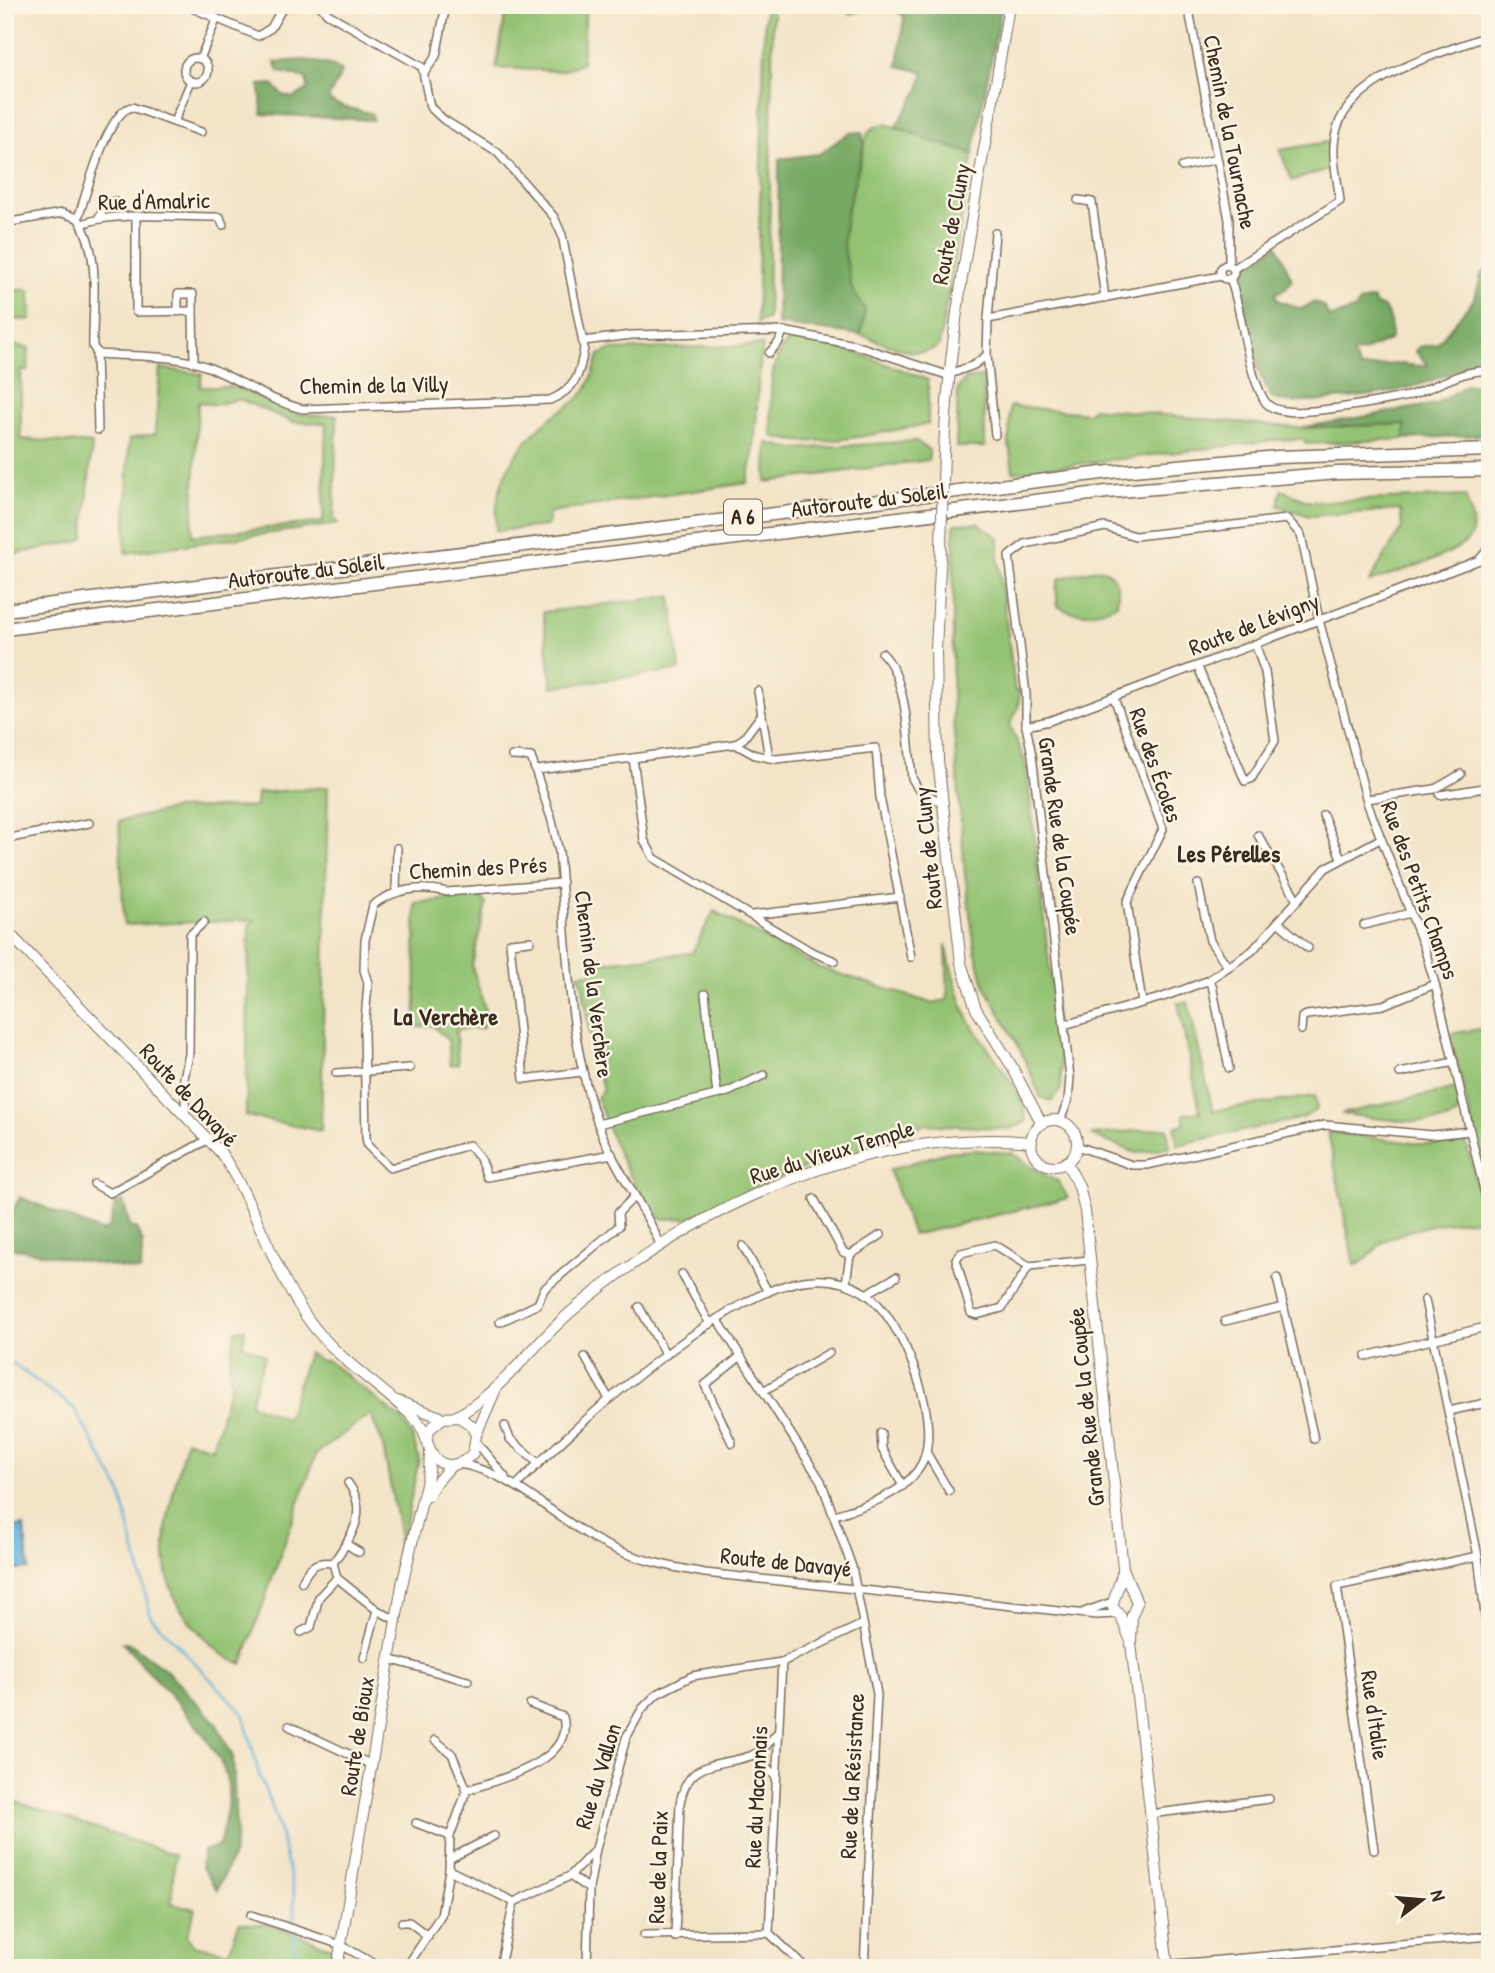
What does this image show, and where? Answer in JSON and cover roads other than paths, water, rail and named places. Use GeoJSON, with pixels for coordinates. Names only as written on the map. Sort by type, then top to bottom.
{"type":"FeatureCollection","features":[{"type":"Feature","properties":{"kind":"highway","name":"Autoroute du Soleil"},"geometry":{"type":"LineString","coordinates":[[5,610],[1110,472],[1278,457],[1486,450]]}},
{"type":"Feature","properties":{"kind":"highway","name":"Autoroute du Soleil"},"geometry":{"type":"LineString","coordinates":[[5,629],[1107,492],[1338,473],[1486,470]]}},
{"type":"Feature","properties":{"kind":"main road","name":"Route de Cluny"},"geometry":{"type":"LineString","coordinates":[[1009,5],[957,293],[947,375],[936,650],[938,760],[961,963],[976,1009],[1012,1065],[1042,1124]]}},
{"type":"Feature","properties":{"kind":"main road","name":"Route de Davayé"},"geometry":{"type":"LineString","coordinates":[[5,929],[209,1139],[236,1178],[308,1319],[332,1347],[397,1401]]}},
{"type":"Feature","properties":{"kind":"main road"},"geometry":{"type":"LineString","coordinates":[[1060,1121],[1075,1133],[1077,1146],[1066,1162],[1053,1165],[1044,1163],[1037,1158],[1032,1142],[1042,1124],[1060,1121]]}},
{"type":"Feature","properties":{"kind":"main road","name":"Rue du Vieux Temple"},"geometry":{"type":"LineString","coordinates":[[456,1417],[474,1407],[499,1385],[565,1316],[660,1244],[750,1196],[840,1165],[953,1139],[1032,1142]]}},
{"type":"Feature","properties":{"kind":"main road","name":"Grande Rue de la Coupée"},"geometry":{"type":"LineString","coordinates":[[1066,1162],[1082,1197],[1123,1568],[1137,1603],[1123,1615]]}},
{"type":"Feature","properties":{"kind":"main road","name":"Rue du Vieux Temple"},"geometry":{"type":"LineString","coordinates":[[476,1438],[499,1385]]}},
{"type":"Feature","properties":{"kind":"main road"},"geometry":{"type":"LineString","coordinates":[[397,1401],[443,1418],[456,1417],[466,1420],[476,1438],[473,1453],[456,1464],[437,1460],[430,1452],[428,1438],[421,1425],[397,1401]]}},
{"type":"Feature","properties":{"kind":"main road"},"geometry":{"type":"LineString","coordinates":[[428,1438],[430,1429],[443,1418]]}},
{"type":"Feature","properties":{"kind":"main road","name":"Route de Bioux"},"geometry":{"type":"LineString","coordinates":[[337,1968],[396,1620],[420,1512],[430,1452]]}},
{"type":"Feature","properties":{"kind":"main road","name":"Route de Bioux"},"geometry":{"type":"LineString","coordinates":[[420,1512],[434,1485],[456,1464]]}},
{"type":"Feature","properties":{"kind":"main road","name":"Grande Rue de la Coupée"},"geometry":{"type":"LineString","coordinates":[[1115,1598],[1123,1568]]}},
{"type":"Feature","properties":{"kind":"main road"},"geometry":{"type":"LineString","coordinates":[[1132,1595],[1115,1598],[1132,1643],[1167,1966]]}},
{"type":"Feature","properties":{"kind":"street"},"geometry":{"type":"LineString","coordinates":[[185,5],[258,36],[271,28],[284,5]]}},
{"type":"Feature","properties":{"kind":"street"},"geometry":{"type":"LineString","coordinates":[[319,5],[328,14],[416,62],[425,72],[430,107],[444,120],[498,153],[554,217],[562,235],[583,341],[632,335],[783,331],[855,345],[947,375],[974,365],[987,355]]}},
{"type":"Feature","properties":{"kind":"street"},"geometry":{"type":"LineString","coordinates":[[425,72],[436,56],[446,5]]}},
{"type":"Feature","properties":{"kind":"street","name":"Chemin de la Tournache"},"geometry":{"type":"LineString","coordinates":[[1188,5],[1229,220],[1230,278]]}},
{"type":"Feature","properties":{"kind":"street"},"geometry":{"type":"LineString","coordinates":[[200,59],[216,20]]}},
{"type":"Feature","properties":{"kind":"street"},"geometry":{"type":"LineString","coordinates":[[1221,276],[1222,268],[1231,268],[1340,201],[1334,139],[1345,109],[1356,96],[1402,70],[1490,35]]}},
{"type":"Feature","properties":{"kind":"street"},"geometry":{"type":"LineString","coordinates":[[200,59],[206,64],[207,75],[199,82],[191,81],[185,75],[184,67],[188,60],[200,59]]}},
{"type":"Feature","properties":{"kind":"street"},"geometry":{"type":"LineString","coordinates":[[174,122],[191,81]]}},
{"type":"Feature","properties":{"kind":"street"},"geometry":{"type":"LineString","coordinates":[[98,430],[93,329],[93,253],[80,221],[117,115],[124,108],[132,107],[201,132]]}},
{"type":"Feature","properties":{"kind":"street"},"geometry":{"type":"LineString","coordinates":[[1182,167],[1217,159]]}},
{"type":"Feature","properties":{"kind":"street"},"geometry":{"type":"LineString","coordinates":[[1078,200],[1092,202],[1105,298]]}},
{"type":"Feature","properties":{"kind":"street"},"geometry":{"type":"LineString","coordinates":[[99,217],[104,207],[114,201]]}},
{"type":"Feature","properties":{"kind":"street"},"geometry":{"type":"LineString","coordinates":[[5,223],[62,213],[80,221]]}},
{"type":"Feature","properties":{"kind":"street","name":"Rue d'Amalric"},"geometry":{"type":"LineString","coordinates":[[80,221],[99,217],[220,217],[223,225]]}},
{"type":"Feature","properties":{"kind":"street"},"geometry":{"type":"LineString","coordinates":[[135,218],[136,312],[193,312]]}},
{"type":"Feature","properties":{"kind":"street"},"geometry":{"type":"LineString","coordinates":[[995,233],[987,355],[995,435]]}},
{"type":"Feature","properties":{"kind":"street"},"geometry":{"type":"LineString","coordinates":[[988,320],[1221,276],[1230,278],[1250,361],[1263,400],[1270,408],[1287,412],[1381,401],[1436,387],[1477,371],[1490,371]]}},
{"type":"Feature","properties":{"kind":"street"},"geometry":{"type":"LineString","coordinates":[[178,312],[178,294],[193,294],[194,362]]}},
{"type":"Feature","properties":{"kind":"street"},"geometry":{"type":"LineString","coordinates":[[769,353],[779,342],[783,331]]}},
{"type":"Feature","properties":{"kind":"street","name":"Chemin de la Villy"},"geometry":{"type":"LineString","coordinates":[[96,352],[194,362],[285,405],[303,410],[550,400],[567,393],[575,382],[581,366],[583,341]]}},
{"type":"Feature","properties":{"kind":"street","name":"Rue des Petits Champs"},"geometry":{"type":"LineString","coordinates":[[1009,555],[1025,544],[1105,527],[1135,536],[1287,519],[1301,535],[1319,620],[1367,799],[1435,984],[1490,1215]]}},
{"type":"Feature","properties":{"kind":"street","name":"Route de Lévigny"},"geometry":{"type":"LineString","coordinates":[[1026,726],[1114,698],[1469,564],[1479,559],[1490,547]]}},
{"type":"Feature","properties":{"kind":"street","name":"Grande Rue de la Coupée"},"geometry":{"type":"LineString","coordinates":[[1009,555],[1026,694],[1026,726],[1032,755],[1064,1025],[1069,1095],[1060,1121]]}},
{"type":"Feature","properties":{"kind":"street"},"geometry":{"type":"LineString","coordinates":[[1198,667],[1245,780],[1251,779],[1275,741],[1265,672],[1256,646]]}},
{"type":"Feature","properties":{"kind":"street"},"geometry":{"type":"LineString","coordinates":[[882,653],[891,662],[898,678],[912,778],[918,789],[942,803]]}},
{"type":"Feature","properties":{"kind":"street"},"geometry":{"type":"LineString","coordinates":[[758,691],[769,758]]}},
{"type":"Feature","properties":{"kind":"street","name":"Rue des Écoles"},"geometry":{"type":"LineString","coordinates":[[1114,698],[1163,829],[1131,893],[1126,910],[1142,1003]]}},
{"type":"Feature","properties":{"kind":"street"},"geometry":{"type":"LineString","coordinates":[[537,770],[735,744],[744,738],[762,713]]}},
{"type":"Feature","properties":{"kind":"street"},"geometry":{"type":"LineString","coordinates":[[735,744],[755,755],[769,758],[876,748],[880,797],[911,957]]}},
{"type":"Feature","properties":{"kind":"street","name":"Chemin de la Verchère"},"geometry":{"type":"LineString","coordinates":[[512,756],[531,757],[552,821],[562,883],[575,1031],[582,1072],[598,1124],[635,1196],[649,1216],[660,1244]]}},
{"type":"Feature","properties":{"kind":"street"},"geometry":{"type":"LineString","coordinates":[[633,758],[647,850],[654,858],[812,953],[835,961]]}},
{"type":"Feature","properties":{"kind":"street"},"geometry":{"type":"LineString","coordinates":[[1367,799],[1435,789],[1461,774]]}},
{"type":"Feature","properties":{"kind":"street"},"geometry":{"type":"LineString","coordinates":[[1440,795],[1490,787]]}},
{"type":"Feature","properties":{"kind":"street"},"geometry":{"type":"LineString","coordinates":[[1324,815],[1341,858]]}},
{"type":"Feature","properties":{"kind":"street"},"geometry":{"type":"LineString","coordinates":[[5,839],[89,824]]}},
{"type":"Feature","properties":{"kind":"street"},"geometry":{"type":"LineString","coordinates":[[1258,835],[1296,898]]}},
{"type":"Feature","properties":{"kind":"street"},"geometry":{"type":"LineString","coordinates":[[1064,1025],[1207,981],[1252,951],[1296,898],[1341,858],[1380,839]]}},
{"type":"Feature","properties":{"kind":"street","name":"Chemin des Prés"},"geometry":{"type":"LineString","coordinates":[[397,848],[397,892]]}},
{"type":"Feature","properties":{"kind":"street","name":"Chemin des Prés"},"geometry":{"type":"LineString","coordinates":[[562,883],[447,892],[433,888],[397,892],[373,905],[367,920],[366,1138],[368,1146],[390,1168],[469,1145],[480,1158],[487,1177],[612,1154]]}},
{"type":"Feature","properties":{"kind":"street"},"geometry":{"type":"LineString","coordinates":[[1198,884],[1210,941],[1228,967]]}},
{"type":"Feature","properties":{"kind":"street"},"geometry":{"type":"LineString","coordinates":[[751,915],[900,897]]}},
{"type":"Feature","properties":{"kind":"street"},"geometry":{"type":"LineString","coordinates":[[1364,925],[1410,913]]}},
{"type":"Feature","properties":{"kind":"street"},"geometry":{"type":"LineString","coordinates":[[186,1115],[184,1078],[189,1054],[190,935],[204,922]]}},
{"type":"Feature","properties":{"kind":"street"},"geometry":{"type":"LineString","coordinates":[[1278,922],[1308,948]]}},
{"type":"Feature","properties":{"kind":"street"},"geometry":{"type":"LineString","coordinates":[[530,941],[510,943],[524,1079],[582,1072]]}},
{"type":"Feature","properties":{"kind":"street"},"geometry":{"type":"LineString","coordinates":[[1207,981],[1212,985],[1229,1068]]}},
{"type":"Feature","properties":{"kind":"street"},"geometry":{"type":"LineString","coordinates":[[1301,1030],[1302,1017],[1307,1015],[1383,1004],[1435,984]]}},
{"type":"Feature","properties":{"kind":"street"},"geometry":{"type":"LineString","coordinates":[[705,994],[717,1094]]}},
{"type":"Feature","properties":{"kind":"street"},"geometry":{"type":"LineString","coordinates":[[1400,1073],[1454,1062]]}},
{"type":"Feature","properties":{"kind":"street"},"geometry":{"type":"LineString","coordinates":[[336,1073],[410,1068]]}},
{"type":"Feature","properties":{"kind":"street"},"geometry":{"type":"LineString","coordinates":[[598,1124],[717,1094],[764,1075]]}},
{"type":"Feature","properties":{"kind":"street"},"geometry":{"type":"LineString","coordinates":[[1077,1146],[1091,1148],[1132,1165],[1147,1165],[1325,1125],[1432,1135],[1470,1131]]}},
{"type":"Feature","properties":{"kind":"street"},"geometry":{"type":"LineString","coordinates":[[94,1184],[110,1193],[209,1139]]}},
{"type":"Feature","properties":{"kind":"street"},"geometry":{"type":"LineString","coordinates":[[500,1322],[538,1304],[544,1289],[619,1226],[618,1213],[635,1196]]}},
{"type":"Feature","properties":{"kind":"street"},"geometry":{"type":"LineString","coordinates":[[814,1199],[843,1252],[850,1255]]}},
{"type":"Feature","properties":{"kind":"street"},"geometry":{"type":"LineString","coordinates":[[846,1283],[850,1255],[881,1235]]}},
{"type":"Feature","properties":{"kind":"street"},"geometry":{"type":"LineString","coordinates":[[1029,1266],[1002,1308],[977,1315],[971,1313],[956,1259],[961,1253],[995,1245],[1029,1266],[1089,1260]]}},
{"type":"Feature","properties":{"kind":"street"},"geometry":{"type":"LineString","coordinates":[[743,1246],[768,1292]]}},
{"type":"Feature","properties":{"kind":"street","name":"Rue de la Résistance"},"geometry":{"type":"LineString","coordinates":[[682,1274],[741,1356],[821,1481],[835,1515],[857,1588],[861,1625],[872,1657],[877,1694],[864,1968]]}},
{"type":"Feature","properties":{"kind":"street"},"geometry":{"type":"LineString","coordinates":[[866,1294],[896,1277]]}},
{"type":"Feature","properties":{"kind":"street"},"geometry":{"type":"LineString","coordinates":[[1277,1278],[1314,1439]]}},
{"type":"Feature","properties":{"kind":"street"},"geometry":{"type":"LineString","coordinates":[[516,1486],[609,1399],[714,1321],[768,1292],[813,1280],[846,1283],[866,1294],[897,1328],[912,1365],[927,1423],[926,1452],[919,1469],[902,1486],[886,1497],[835,1515]]}},
{"type":"Feature","properties":{"kind":"street"},"geometry":{"type":"LineString","coordinates":[[1424,1300],[1478,1556],[1487,1632]]}},
{"type":"Feature","properties":{"kind":"street"},"geometry":{"type":"LineString","coordinates":[[639,1307],[666,1355]]}},
{"type":"Feature","properties":{"kind":"street"},"geometry":{"type":"LineString","coordinates":[[1224,1321],[1284,1307]]}},
{"type":"Feature","properties":{"kind":"street"},"geometry":{"type":"LineString","coordinates":[[1366,1356],[1490,1326]]}},
{"type":"Feature","properties":{"kind":"street"},"geometry":{"type":"LineString","coordinates":[[763,1391],[829,1353]]}},
{"type":"Feature","properties":{"kind":"street"},"geometry":{"type":"LineString","coordinates":[[733,1443],[705,1385],[741,1356]]}},
{"type":"Feature","properties":{"kind":"street"},"geometry":{"type":"LineString","coordinates":[[585,1357],[609,1399]]}},
{"type":"Feature","properties":{"kind":"street"},"geometry":{"type":"LineString","coordinates":[[1448,1411],[1490,1402]]}},
{"type":"Feature","properties":{"kind":"street"},"geometry":{"type":"LineString","coordinates":[[505,1426],[510,1439],[538,1463]]}},
{"type":"Feature","properties":{"kind":"street"},"geometry":{"type":"LineString","coordinates":[[881,1433],[882,1449],[902,1486]]}},
{"type":"Feature","properties":{"kind":"street","name":"Route de Davayé"},"geometry":{"type":"LineString","coordinates":[[476,1438],[508,1480]]}},
{"type":"Feature","properties":{"kind":"street"},"geometry":{"type":"LineString","coordinates":[[926,1452],[949,1491]]}},
{"type":"Feature","properties":{"kind":"street","name":"Route de Davayé"},"geometry":{"type":"LineString","coordinates":[[456,1464],[483,1468],[508,1480],[605,1544],[666,1566],[705,1573],[1123,1615]]}},
{"type":"Feature","properties":{"kind":"street"},"geometry":{"type":"LineString","coordinates":[[348,1483],[357,1495],[360,1507],[346,1544],[333,1563],[337,1578],[377,1610],[396,1620]]}},
{"type":"Feature","properties":{"kind":"street"},"geometry":{"type":"LineString","coordinates":[[346,1544],[359,1552]]}},
{"type":"Feature","properties":{"kind":"street","name":"Rue d'Italie"},"geometry":{"type":"LineString","coordinates":[[1374,1850],[1337,1586],[1478,1556]]}},
{"type":"Feature","properties":{"kind":"street"},"geometry":{"type":"LineString","coordinates":[[302,1582],[308,1569],[316,1564],[333,1563]]}},
{"type":"Feature","properties":{"kind":"street"},"geometry":{"type":"LineString","coordinates":[[301,1632],[311,1627],[319,1597],[337,1578]]}},
{"type":"Feature","properties":{"kind":"street","name":"Route de Davayé"},"geometry":{"type":"LineString","coordinates":[[1084,1613],[1115,1598]]}},
{"type":"Feature","properties":{"kind":"street"},"geometry":{"type":"LineString","coordinates":[[364,1658],[377,1610]]}},
{"type":"Feature","properties":{"kind":"street","name":"Rue du Vallon"},"geometry":{"type":"LineString","coordinates":[[587,1968],[589,1889],[596,1849],[626,1738],[642,1709],[657,1695],[692,1676],[782,1662],[861,1625]]}},
{"type":"Feature","properties":{"kind":"street"},"geometry":{"type":"LineString","coordinates":[[389,1659],[468,1681]]}},
{"type":"Feature","properties":{"kind":"street","name":"Rue du Maconnais"},"geometry":{"type":"LineString","coordinates":[[769,1933],[782,1662]]}},
{"type":"Feature","properties":{"kind":"street"},"geometry":{"type":"LineString","coordinates":[[467,1790],[523,1772],[547,1756],[557,1745],[564,1724],[563,1717],[530,1704]]}},
{"type":"Feature","properties":{"kind":"street"},"geometry":{"type":"LineString","coordinates":[[289,1726],[372,1765]]}},
{"type":"Feature","properties":{"kind":"street"},"geometry":{"type":"LineString","coordinates":[[776,1778],[768,1766],[754,1755],[778,1732]]}},
{"type":"Feature","properties":{"kind":"street"},"geometry":{"type":"LineString","coordinates":[[405,1968],[441,1915],[449,1870],[450,1836],[467,1790],[452,1754],[435,1740]]}},
{"type":"Feature","properties":{"kind":"street","name":"Rue de la Paix"},"geometry":{"type":"LineString","coordinates":[[675,1937],[673,1927],[681,1794],[687,1783],[705,1766],[754,1755]]}},
{"type":"Feature","properties":{"kind":"street"},"geometry":{"type":"LineString","coordinates":[[1150,1814],[1269,1799]]}},
{"type":"Feature","properties":{"kind":"street"},"geometry":{"type":"LineString","coordinates":[[416,1823],[450,1836]]}},
{"type":"Feature","properties":{"kind":"street"},"geometry":{"type":"LineString","coordinates":[[449,1859],[494,1836]]}},
{"type":"Feature","properties":{"kind":"street"},"geometry":{"type":"LineString","coordinates":[[514,1902],[570,1876],[596,1849]]}},
{"type":"Feature","properties":{"kind":"street"},"geometry":{"type":"LineString","coordinates":[[449,1870],[514,1902]]}},
{"type":"Feature","properties":{"kind":"street"},"geometry":{"type":"LineString","coordinates":[[570,1876],[589,1889]]}},
{"type":"Feature","properties":{"kind":"street"},"geometry":{"type":"LineString","coordinates":[[502,1957],[514,1902]]}},
{"type":"Feature","properties":{"kind":"street"},"geometry":{"type":"LineString","coordinates":[[251,1915],[341,1945],[382,1968]]}},
{"type":"Feature","properties":{"kind":"street"},"geometry":{"type":"LineString","coordinates":[[402,1922],[409,1922],[428,1936]]}},
{"type":"Feature","properties":{"kind":"street"},"geometry":{"type":"LineString","coordinates":[[644,1935],[675,1937],[769,1933],[806,1968]]}},
{"type":"Feature","properties":{"kind":"street"},"geometry":{"type":"LineString","coordinates":[[1130,1968],[1490,1936]]}},
{"type":"Feature","properties":{"kind":"water"},"geometry":{"type":"Polygon","coordinates":[[[24,1526],[29,1569],[14,1570],[9,1528],[24,1526]]]}},
{"type":"Feature","properties":{"kind":"waterway"},"geometry":{"type":"LineString","coordinates":[[5,1358],[74,1408],[120,1490],[151,1617],[243,1713],[259,1774],[277,1820],[294,1893],[294,1968]]}},
{"type":"Feature","properties":{"kind":"district","name":"Les Pérelles"},"geometry":{"type":"Point","coordinates":[1229,854]}},
{"type":"Feature","properties":{"kind":"district","name":"La Verchère"},"geometry":{"type":"Point","coordinates":[446,1017]}}]}
